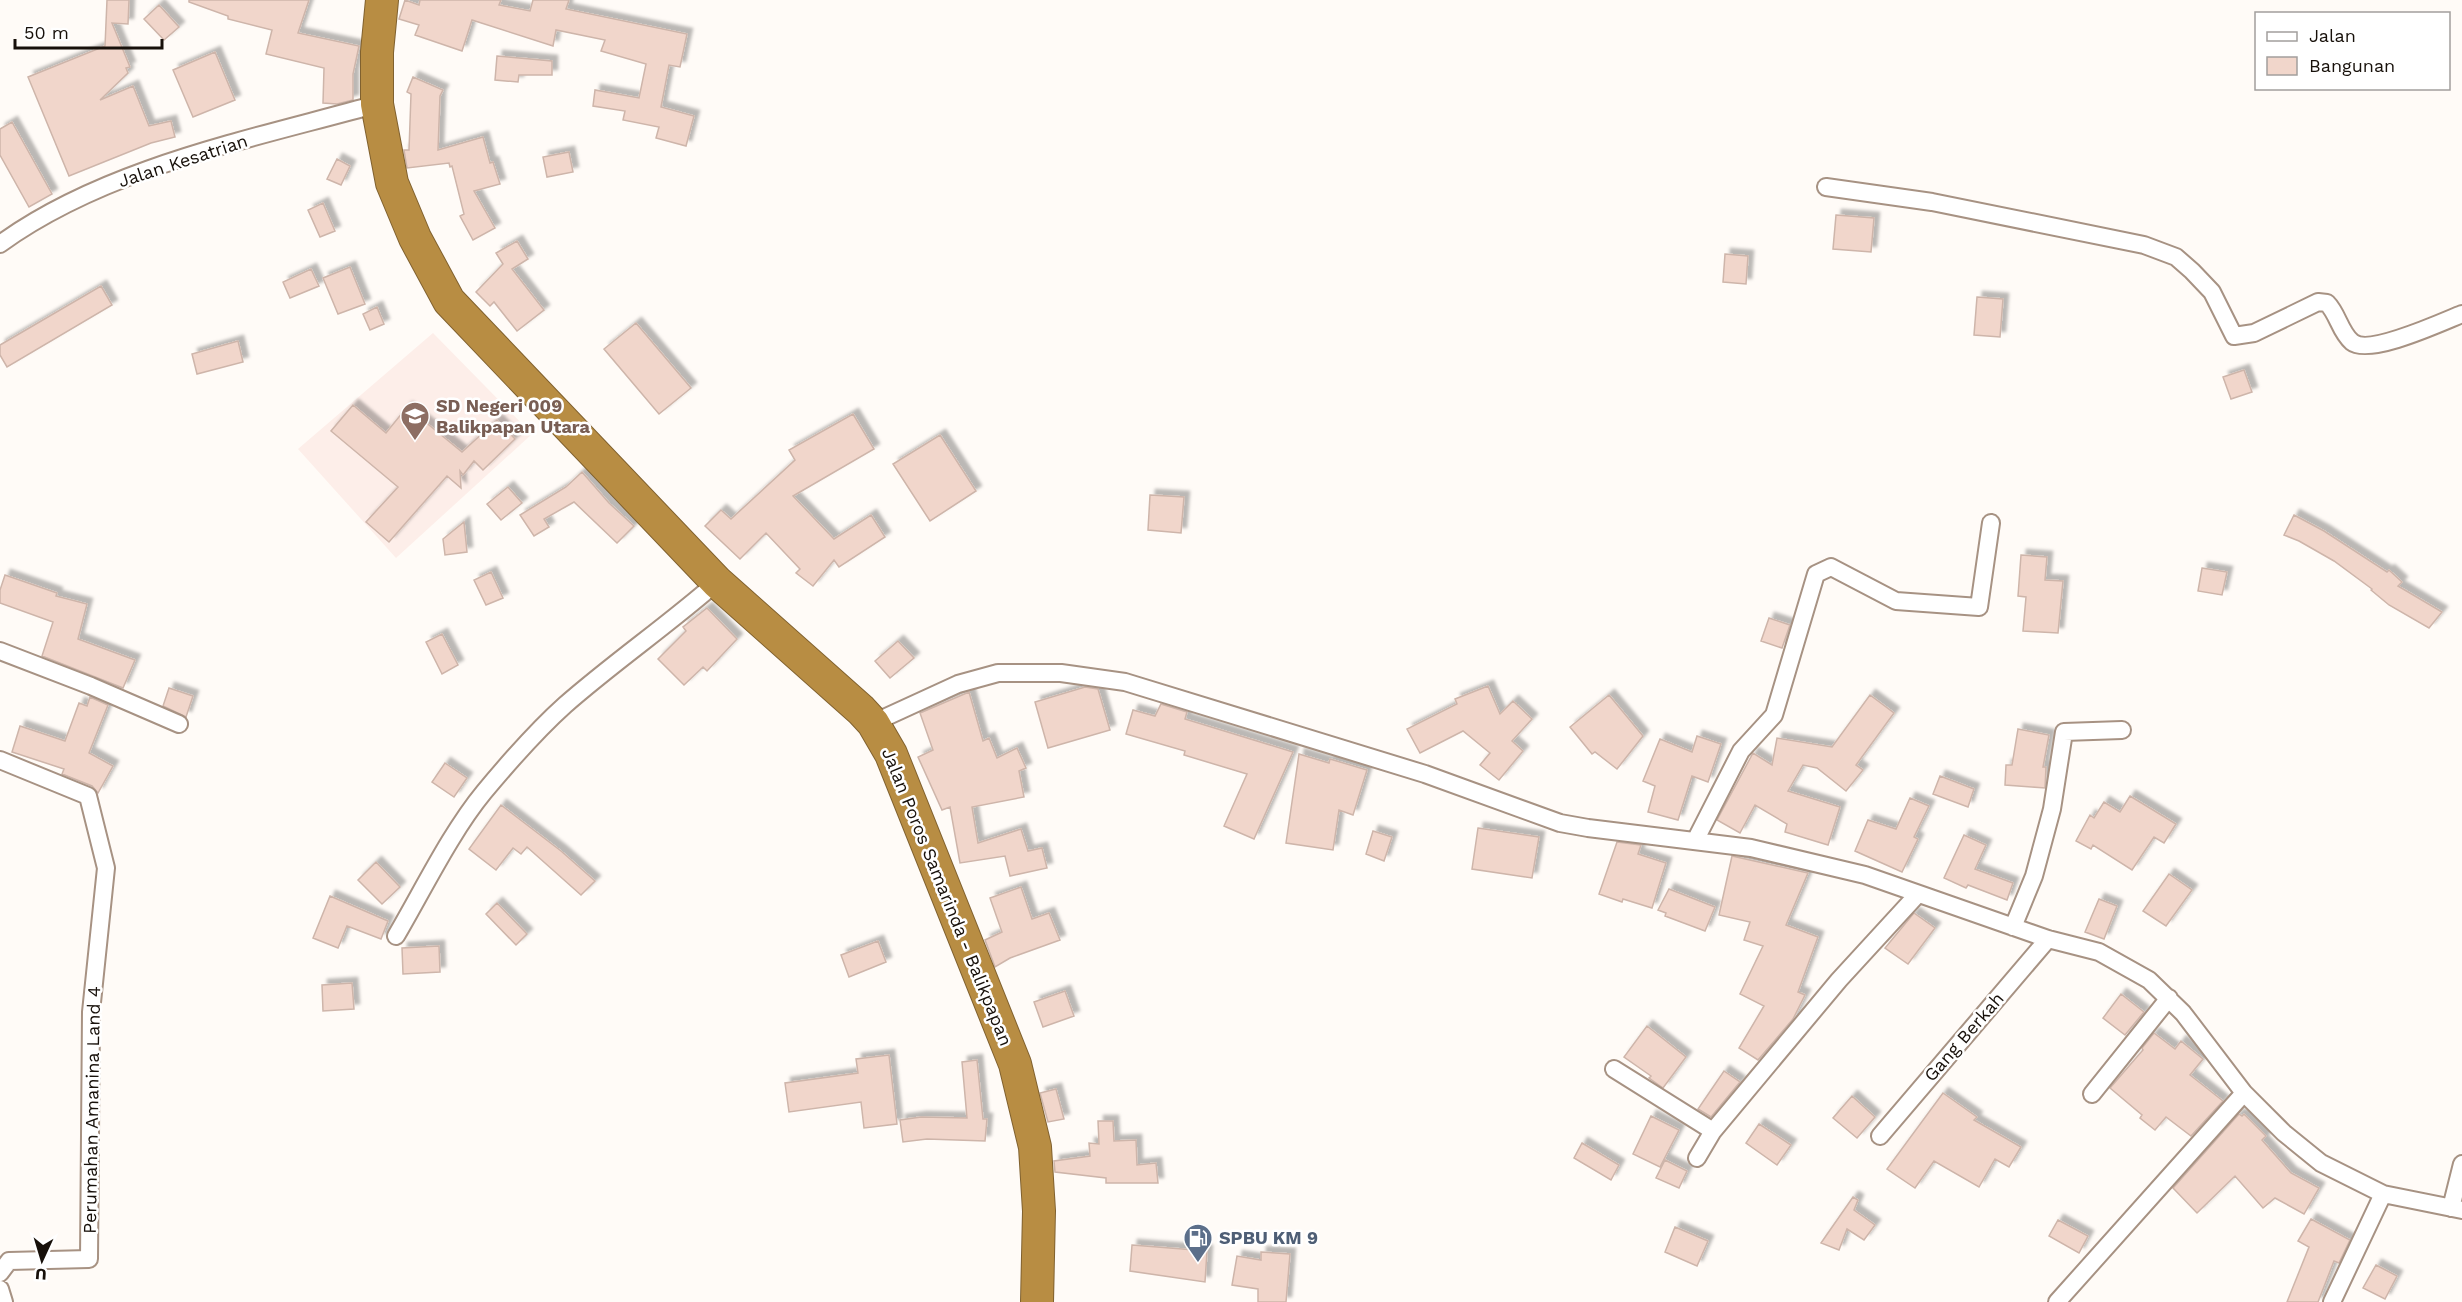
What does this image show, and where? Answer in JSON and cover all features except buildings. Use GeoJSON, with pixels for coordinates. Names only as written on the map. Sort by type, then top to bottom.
{"type":"FeatureCollection","features":[{"type":"Feature","properties":{"kind":"highway","name":"Jalan Poros Samarinda - Balikpapan"},"geometry":{"type":"LineString","coordinates":[[382,0],[377,52],[377,104],[392,183],[415,238],[449,301],[717,582],[797,651],[873,723],[891,754],[1015,1064],[1035,1147],[1039,1211],[1037,1302]]}},
{"type":"Feature","properties":{"kind":"street","name":"Jalan Kesatrian"},"geometry":{"type":"LineString","coordinates":[[0,244],[20,229],[65,206],[139,173],[199,153],[377,104]]}},
{"type":"Feature","properties":{"kind":"street"},"geometry":{"type":"LineString","coordinates":[[1826,188],[1932,202],[2144,245],[2175,257],[2193,271],[2212,292],[2234,336],[2254,333],[2318,302],[2327,303],[2333,308],[2346,335],[2353,343],[2364,346],[2420,331],[2462,315]]}},
{"type":"Feature","properties":{"kind":"street"},"geometry":{"type":"LineString","coordinates":[[1695,841],[1741,751],[1774,715],[1816,574],[1831,567],[1896,601],[1979,607],[1991,524]]}},
{"type":"Feature","properties":{"kind":"street"},"geometry":{"type":"LineString","coordinates":[[396,936],[456,835],[482,795],[502,770],[564,706],[717,582]]}},
{"type":"Feature","properties":{"kind":"street"},"geometry":{"type":"LineString","coordinates":[[0,651],[180,724]]}},
{"type":"Feature","properties":{"kind":"street"},"geometry":{"type":"LineString","coordinates":[[873,723],[958,684],[998,673],[1060,673],[1125,682],[1415,771],[1560,823],[1751,848],[1865,875],[2048,939],[2099,952],[2149,980],[2183,1012],[2244,1093],[2284,1133],[2321,1163],[2383,1194],[2456,1209],[2462,1164]]}},
{"type":"Feature","properties":{"kind":"street"},"geometry":{"type":"LineString","coordinates":[[2013,927],[2034,876],[2052,809],[2064,732],[2122,730]]}},
{"type":"Feature","properties":{"kind":"street","name":"Perumahan Amanina Land 4"},"geometry":{"type":"LineString","coordinates":[[0,760],[88,796],[106,868],[91,1012],[89,1259],[9,1261],[0,1273]]}},
{"type":"Feature","properties":{"kind":"street"},"geometry":{"type":"LineString","coordinates":[[1697,1158],[1713,1131],[1839,980],[1917,895]]}},
{"type":"Feature","properties":{"kind":"street","name":"Gang Berkah"},"geometry":{"type":"LineString","coordinates":[[1880,1136],[2048,939]]}},
{"type":"Feature","properties":{"kind":"street"},"geometry":{"type":"LineString","coordinates":[[2092,1094],[2169,998]]}},
{"type":"Feature","properties":{"kind":"street"},"geometry":{"type":"LineString","coordinates":[[1614,1069],[1713,1131]]}},
{"type":"Feature","properties":{"kind":"street"},"geometry":{"type":"LineString","coordinates":[[2057,1302],[2244,1093]]}},
{"type":"Feature","properties":{"kind":"street"},"geometry":{"type":"LineString","coordinates":[[2332,1302],[2383,1194]]}},
{"type":"Feature","properties":{"kind":"street"},"geometry":{"type":"LineString","coordinates":[[0,1289],[4,1302]]}},
{"type":"Feature","properties":{"kind":"shaded area","name":"SD Negeri 009 Balikpapan Utara"},"geometry":{"type":"Polygon","coordinates":[[[433,333],[532,434],[396,558],[298,449],[433,333]]]}},
{"type":"Feature","properties":{"kind":"place","name":"SD Negeri 009 Balikpapan Utara"},"geometry":{"type":"Point","coordinates":[415,442]}},
{"type":"Feature","properties":{"kind":"place","name":"SPBU KM 9"},"geometry":{"type":"Point","coordinates":[1198,1264]}}]}
